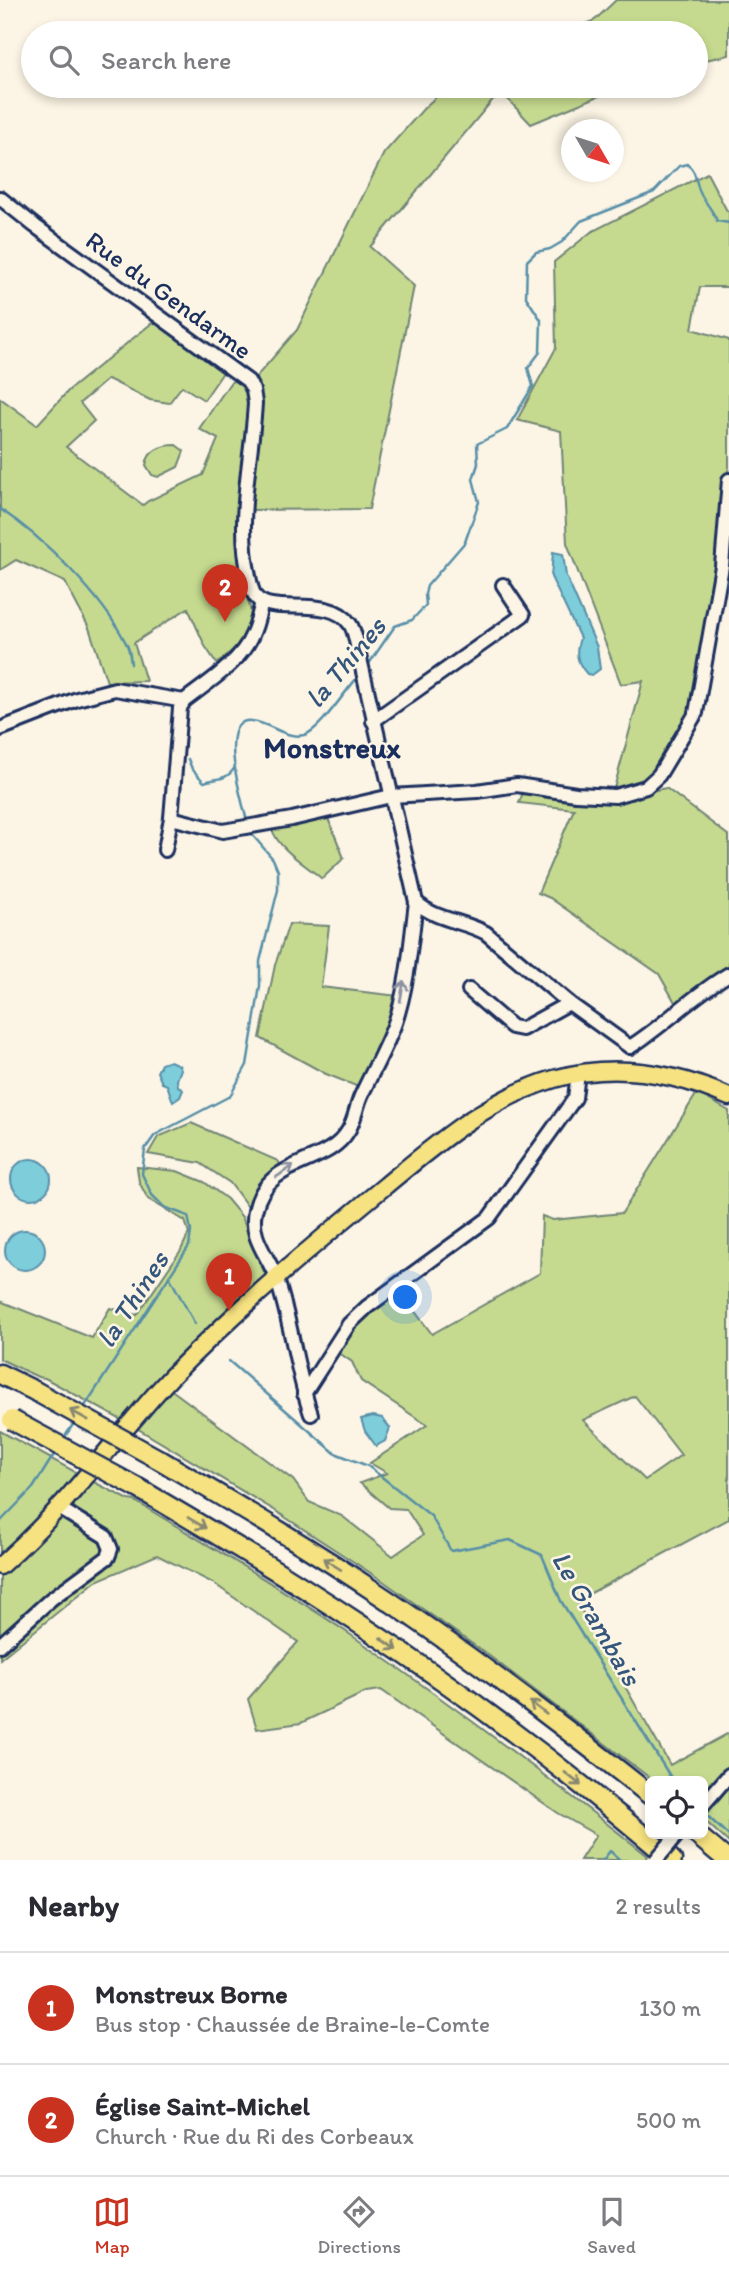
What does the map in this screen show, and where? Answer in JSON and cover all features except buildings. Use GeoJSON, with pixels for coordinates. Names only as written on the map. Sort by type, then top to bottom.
{"type":"FeatureCollection","features":[{"type":"Feature","properties":{"kind":"highway"},"geometry":{"type":"LineString","coordinates":[[0,1374],[160,1460],[267,1523],[388,1600],[493,1674],[645,1791]]}},
{"type":"Feature","properties":{"kind":"highway"},"geometry":{"type":"LineString","coordinates":[[6,1417],[138,1488],[356,1622],[560,1769],[672,1860]]}},
{"type":"Feature","properties":{"kind":"highway"},"geometry":{"type":"LineString","coordinates":[[702,1839],[727,1860]]}},
{"type":"Feature","properties":{"kind":"main road"},"geometry":{"type":"LineString","coordinates":[[0,1566],[59,1508],[136,1414],[170,1378],[277,1279],[418,1159],[478,1114],[528,1088],[578,1073],[627,1070],[686,1080],[729,1097]]}},
{"type":"Feature","properties":{"kind":"street","name":"Rue du Gendarme"},"geometry":{"type":"LineString","coordinates":[[0,198],[248,381],[255,403],[244,544],[251,584],[255,596],[262,602]]}},
{"type":"Feature","properties":{"kind":"street"},"geometry":{"type":"LineString","coordinates":[[171,818],[223,831],[391,796],[477,791],[517,785],[615,796],[646,787],[659,775],[696,713],[722,566],[729,480]]}},
{"type":"Feature","properties":{"kind":"street"},"geometry":{"type":"LineString","coordinates":[[373,721],[523,615],[503,585]]}},
{"type":"Feature","properties":{"kind":"street"},"geometry":{"type":"LineString","coordinates":[[165,850],[171,818],[180,708],[184,701],[226,667],[245,647],[253,635],[262,602],[267,605],[337,612],[344,617],[353,630],[416,902],[395,1024],[359,1100],[349,1130],[335,1147],[297,1163],[280,1174],[268,1185],[256,1210],[254,1228],[260,1248],[277,1279],[311,1415]]}},
{"type":"Feature","properties":{"kind":"street"},"geometry":{"type":"LineString","coordinates":[[0,729],[102,691],[121,689],[184,701]]}},
{"type":"Feature","properties":{"kind":"street"},"geometry":{"type":"LineString","coordinates":[[416,902],[426,912],[470,924],[486,933],[569,1003],[630,1047]]}},
{"type":"Feature","properties":{"kind":"street"},"geometry":{"type":"LineString","coordinates":[[630,1047],[729,974]]}},
{"type":"Feature","properties":{"kind":"street"},"geometry":{"type":"LineString","coordinates":[[469,990],[512,1027],[522,1029],[569,1003]]}},
{"type":"Feature","properties":{"kind":"street"},"geometry":{"type":"LineString","coordinates":[[627,1070],[630,1047]]}},
{"type":"Feature","properties":{"kind":"street"},"geometry":{"type":"LineString","coordinates":[[304,1394],[349,1324],[367,1307],[489,1218],[575,1098],[578,1073]]}},
{"type":"Feature","properties":{"kind":"street"},"geometry":{"type":"LineString","coordinates":[[0,1645],[51,1599],[108,1557],[111,1549],[106,1537],[59,1508]]}},
{"type":"Feature","properties":{"kind":"street"},"geometry":{"type":"LineString","coordinates":[[708,1799],[727,1777]]}},
{"type":"Feature","properties":{"kind":"street"},"geometry":{"type":"LineString","coordinates":[[656,1860],[674,1839]]}},
{"type":"Feature","properties":{"kind":"green space"},"geometry":{"type":"Polygon","coordinates":[[[616,0],[729,0],[729,55],[708,59],[708,21],[593,21],[616,0]]]}},
{"type":"Feature","properties":{"kind":"green space"},"geometry":{"type":"Polygon","coordinates":[[[435,98],[494,98],[370,247],[414,286],[369,509],[248,510],[259,409],[256,377],[297,330],[384,153],[435,98]]]}},
{"type":"Feature","properties":{"kind":"green space"},"geometry":{"type":"Polygon","coordinates":[[[507,98],[594,98],[531,124],[507,98]]]}},
{"type":"Feature","properties":{"kind":"green space"},"geometry":{"type":"Polygon","coordinates":[[[707,173],[729,211],[729,287],[700,287],[692,329],[729,340],[729,467],[719,575],[695,710],[681,737],[644,784],[613,792],[643,681],[621,684],[567,543],[561,431],[517,420],[556,348],[554,262],[591,232],[707,173]]]}},
{"type":"Feature","properties":{"kind":"green space"},"geometry":{"type":"Polygon","coordinates":[[[157,319],[226,368],[204,400],[182,386],[169,403],[150,400],[108,379],[80,403],[94,421],[66,447],[143,505],[203,475],[218,439],[199,429],[230,383],[241,380],[250,393],[241,547],[242,577],[251,612],[250,623],[246,635],[217,664],[205,646],[188,608],[134,643],[146,681],[107,682],[89,628],[65,582],[16,560],[0,570],[0,398],[37,425],[69,390],[157,319]]]}},
{"type":"Feature","properties":{"kind":"green space"},"geometry":{"type":"Polygon","coordinates":[[[176,445],[184,451],[178,467],[158,477],[152,475],[146,465],[153,452],[161,447],[176,445]]]}},
{"type":"Feature","properties":{"kind":"green space"},"geometry":{"type":"Polygon","coordinates":[[[666,788],[729,836],[729,971],[676,1004],[659,974],[550,898],[538,893],[574,809],[519,803],[524,790],[580,802],[633,800],[646,792],[666,788]]]}},
{"type":"Feature","properties":{"kind":"green space"},"geometry":{"type":"Polygon","coordinates":[[[327,816],[344,858],[322,879],[286,850],[272,829],[327,816]]]}},
{"type":"Feature","properties":{"kind":"green space"},"geometry":{"type":"Polygon","coordinates":[[[289,924],[329,926],[321,987],[399,996],[361,1088],[326,1074],[260,1038],[275,965],[289,924]]]}},
{"type":"Feature","properties":{"kind":"green space"},"geometry":{"type":"Polygon","coordinates":[[[697,1093],[729,1111],[729,1519],[576,1601],[670,1765],[729,1733],[729,1765],[708,1788],[708,1776],[647,1776],[488,1655],[383,1581],[274,1510],[135,1427],[169,1388],[293,1480],[309,1502],[342,1516],[393,1556],[423,1535],[406,1509],[389,1508],[360,1483],[387,1473],[370,1463],[427,1425],[361,1381],[352,1362],[335,1350],[351,1327],[398,1289],[432,1334],[540,1273],[542,1216],[553,1220],[622,1213],[697,1093]],[[635,1396],[583,1420],[645,1480],[681,1455],[635,1396]]]}},
{"type":"Feature","properties":{"kind":"green space"},"geometry":{"type":"Polygon","coordinates":[[[191,1123],[278,1161],[282,1167],[251,1211],[230,1183],[200,1163],[148,1154],[158,1137],[191,1123]]]}},
{"type":"Feature","properties":{"kind":"green space"},"geometry":{"type":"Polygon","coordinates":[[[137,1167],[177,1171],[204,1182],[227,1199],[242,1217],[266,1276],[181,1359],[125,1422],[45,1378],[0,1359],[0,1301],[92,1338],[110,1308],[137,1315],[181,1250],[189,1233],[185,1221],[148,1199],[139,1182],[137,1167]]]}},
{"type":"Feature","properties":{"kind":"green space"},"geometry":{"type":"Polygon","coordinates":[[[0,1431],[81,1475],[59,1508],[115,1547],[114,1537],[76,1513],[73,1503],[90,1480],[135,1501],[351,1635],[501,1743],[648,1856],[645,1860],[580,1860],[596,1835],[558,1813],[381,1690],[366,1692],[301,1723],[257,1729],[248,1699],[298,1642],[213,1583],[157,1555],[96,1581],[0,1659],[0,1431]]]}},
{"type":"Feature","properties":{"kind":"green space"},"geometry":{"type":"Polygon","coordinates":[[[729,1787],[729,1843],[708,1824],[708,1813],[729,1787]]]}},
{"type":"Feature","properties":{"kind":"water"},"geometry":{"type":"Polygon","coordinates":[[[553,552],[563,554],[566,576],[597,647],[600,669],[592,675],[587,674],[579,661],[577,648],[580,638],[551,577],[553,552]]]}},
{"type":"Feature","properties":{"kind":"water"},"geometry":{"type":"Polygon","coordinates":[[[170,1061],[181,1069],[177,1080],[178,1086],[183,1090],[180,1097],[173,1102],[167,1085],[162,1083],[157,1072],[161,1064],[170,1061]]]}},
{"type":"Feature","properties":{"kind":"water"},"geometry":{"type":"Polygon","coordinates":[[[31,1159],[45,1165],[51,1179],[45,1193],[31,1199],[17,1193],[11,1179],[17,1165],[31,1159]]]}},
{"type":"Feature","properties":{"kind":"water"},"geometry":{"type":"Polygon","coordinates":[[[25,1230],[39,1236],[45,1250],[39,1264],[25,1270],[11,1264],[5,1250],[11,1236],[25,1230]]]}},
{"type":"Feature","properties":{"kind":"water"},"geometry":{"type":"Polygon","coordinates":[[[373,1416],[382,1418],[390,1428],[385,1441],[376,1446],[365,1431],[361,1419],[373,1416]]]}},
{"type":"Feature","properties":{"kind":"waterway","name":"la Thines"},"geometry":{"type":"LineString","coordinates":[[366,668],[395,626],[412,620],[426,605],[427,586],[465,542],[479,502],[473,479],[478,464],[477,444],[507,429],[533,386],[528,368],[540,352],[541,320],[526,297],[527,261],[536,252],[550,249],[562,242],[581,221],[654,192],[679,166],[687,164],[693,170],[701,194],[717,221],[729,223]]}},
{"type":"Feature","properties":{"kind":"waterway"},"geometry":{"type":"LineString","coordinates":[[0,509],[53,552],[87,588],[116,625],[129,650],[131,664]]}},
{"type":"Feature","properties":{"kind":"waterway","name":"la Thines"},"geometry":{"type":"LineString","coordinates":[[247,821],[234,763],[235,732],[241,723],[252,721],[290,735],[304,735],[318,726],[359,676]]}},
{"type":"Feature","properties":{"kind":"waterway"},"geometry":{"type":"LineString","coordinates":[[188,759],[192,769],[204,782],[225,777],[235,767]]}},
{"type":"Feature","properties":{"kind":"waterway","name":"la Thines"},"geometry":{"type":"LineString","coordinates":[[83,1409],[189,1246],[191,1231],[188,1216],[164,1207],[152,1195],[142,1174],[145,1149],[155,1135],[230,1096],[247,1065],[260,986],[260,961],[278,890],[278,871],[273,859],[249,831]]}},
{"type":"Feature","properties":{"kind":"waterway","name":"Le Grambais"},"geometry":{"type":"LineString","coordinates":[[169,1276],[195,1324]]}},
{"type":"Feature","properties":{"kind":"waterway","name":"Le Grambais"},"geometry":{"type":"LineString","coordinates":[[229,1361],[335,1453],[368,1466],[431,1516],[451,1551],[510,1540],[542,1555],[561,1601],[670,1776]]}},
{"type":"Feature","properties":{"kind":"waterway","name":"la Thines"},"geometry":{"type":"LineString","coordinates":[[62,1441],[76,1420]]}},
{"type":"Feature","properties":{"kind":"waterway","name":"la Thines"},"geometry":{"type":"LineString","coordinates":[[0,1522],[33,1488],[55,1453]]}},
{"type":"Feature","properties":{"kind":"waterway","name":"Le Grambais"},"geometry":{"type":"LineString","coordinates":[[708,1817],[729,1836]]}},
{"type":"Feature","properties":{"kind":"waterway"},"geometry":{"type":"LineString","coordinates":[[603,1860],[610,1851],[620,1860]]}},
{"type":"Feature","properties":{"kind":"place","name":"Église Saint-Michel"},"geometry":{"type":"Point","coordinates":[225,622]}},
{"type":"Feature","properties":{"kind":"place","name":"Monstreux Borne"},"geometry":{"type":"Point","coordinates":[229,1311]}},
{"type":"Feature","properties":{"kind":"district","name":"Monstreux"},"geometry":{"type":"Point","coordinates":[332,748]}}]}
